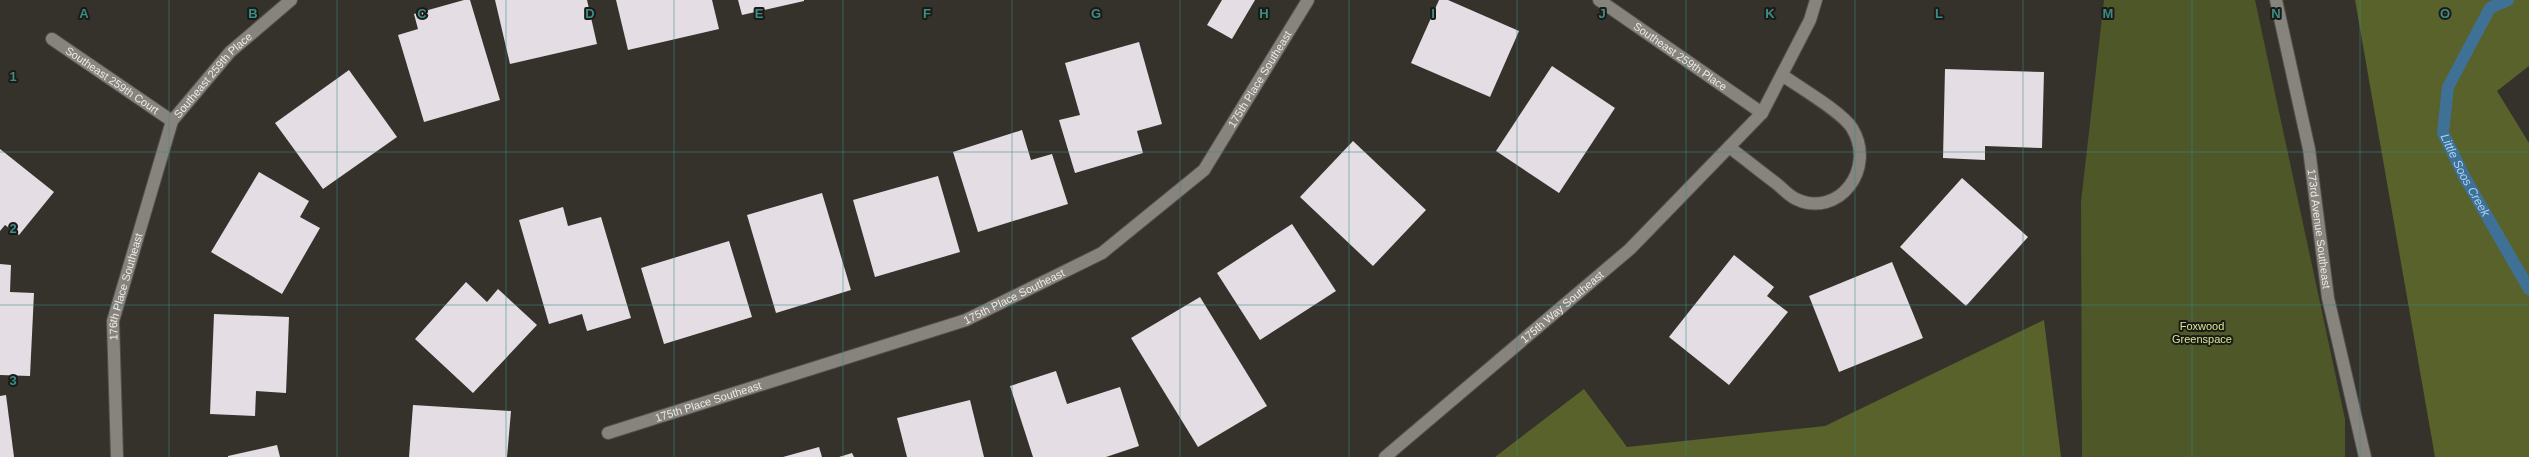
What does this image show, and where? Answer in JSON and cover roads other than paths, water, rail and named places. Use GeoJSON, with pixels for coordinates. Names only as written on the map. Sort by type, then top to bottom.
{"type":"FeatureCollection","features":[{"type":"Feature","properties":{"kind":"street","name":"Southeast 259th Place"},"geometry":{"type":"LineString","coordinates":[[172,121],[230,52],[291,0]]}},
{"type":"Feature","properties":{"kind":"street","name":"175th Place Southeast"},"geometry":{"type":"LineString","coordinates":[[608,433],[966,320],[1102,253],[1204,170],[1308,0]]}},
{"type":"Feature","properties":{"kind":"street","name":"Southeast 259th Place"},"geometry":{"type":"LineString","coordinates":[[1599,0],[1762,113]]}},
{"type":"Feature","properties":{"kind":"street","name":"175th Way Southeast"},"geometry":{"type":"LineString","coordinates":[[1386,457],[1630,249],[1762,113],[1810,20],[1816,0]]}},
{"type":"Feature","properties":{"kind":"street","name":"173rd Avenue Southeast"},"geometry":{"type":"LineString","coordinates":[[2276,0],[2309,149],[2328,298],[2365,457]]}},
{"type":"Feature","properties":{"kind":"street","name":"Southeast 259th Court"},"geometry":{"type":"LineString","coordinates":[[52,39],[172,121]]}},
{"type":"Feature","properties":{"kind":"street"},"geometry":{"type":"LineString","coordinates":[[1729,147],[1796,199],[1810,203],[1825,201],[1839,196],[1850,186],[1858,172],[1861,156],[1858,140],[1850,126],[1782,75]]}},
{"type":"Feature","properties":{"kind":"street","name":"176th Place Southeast"},"geometry":{"type":"LineString","coordinates":[[118,457],[113,321],[172,121]]}},
{"type":"Feature","properties":{"kind":"waterway","name":"Little Soos Creek"},"geometry":{"type":"LineString","coordinates":[[2508,0],[2490,8],[2448,87],[2443,133],[2465,178],[2529,289]]}},
{"type":"Feature","properties":{"kind":"park label","name":"Foxwood Greenspace"},"geometry":{"type":"Point","coordinates":[2202,332]}}]}
